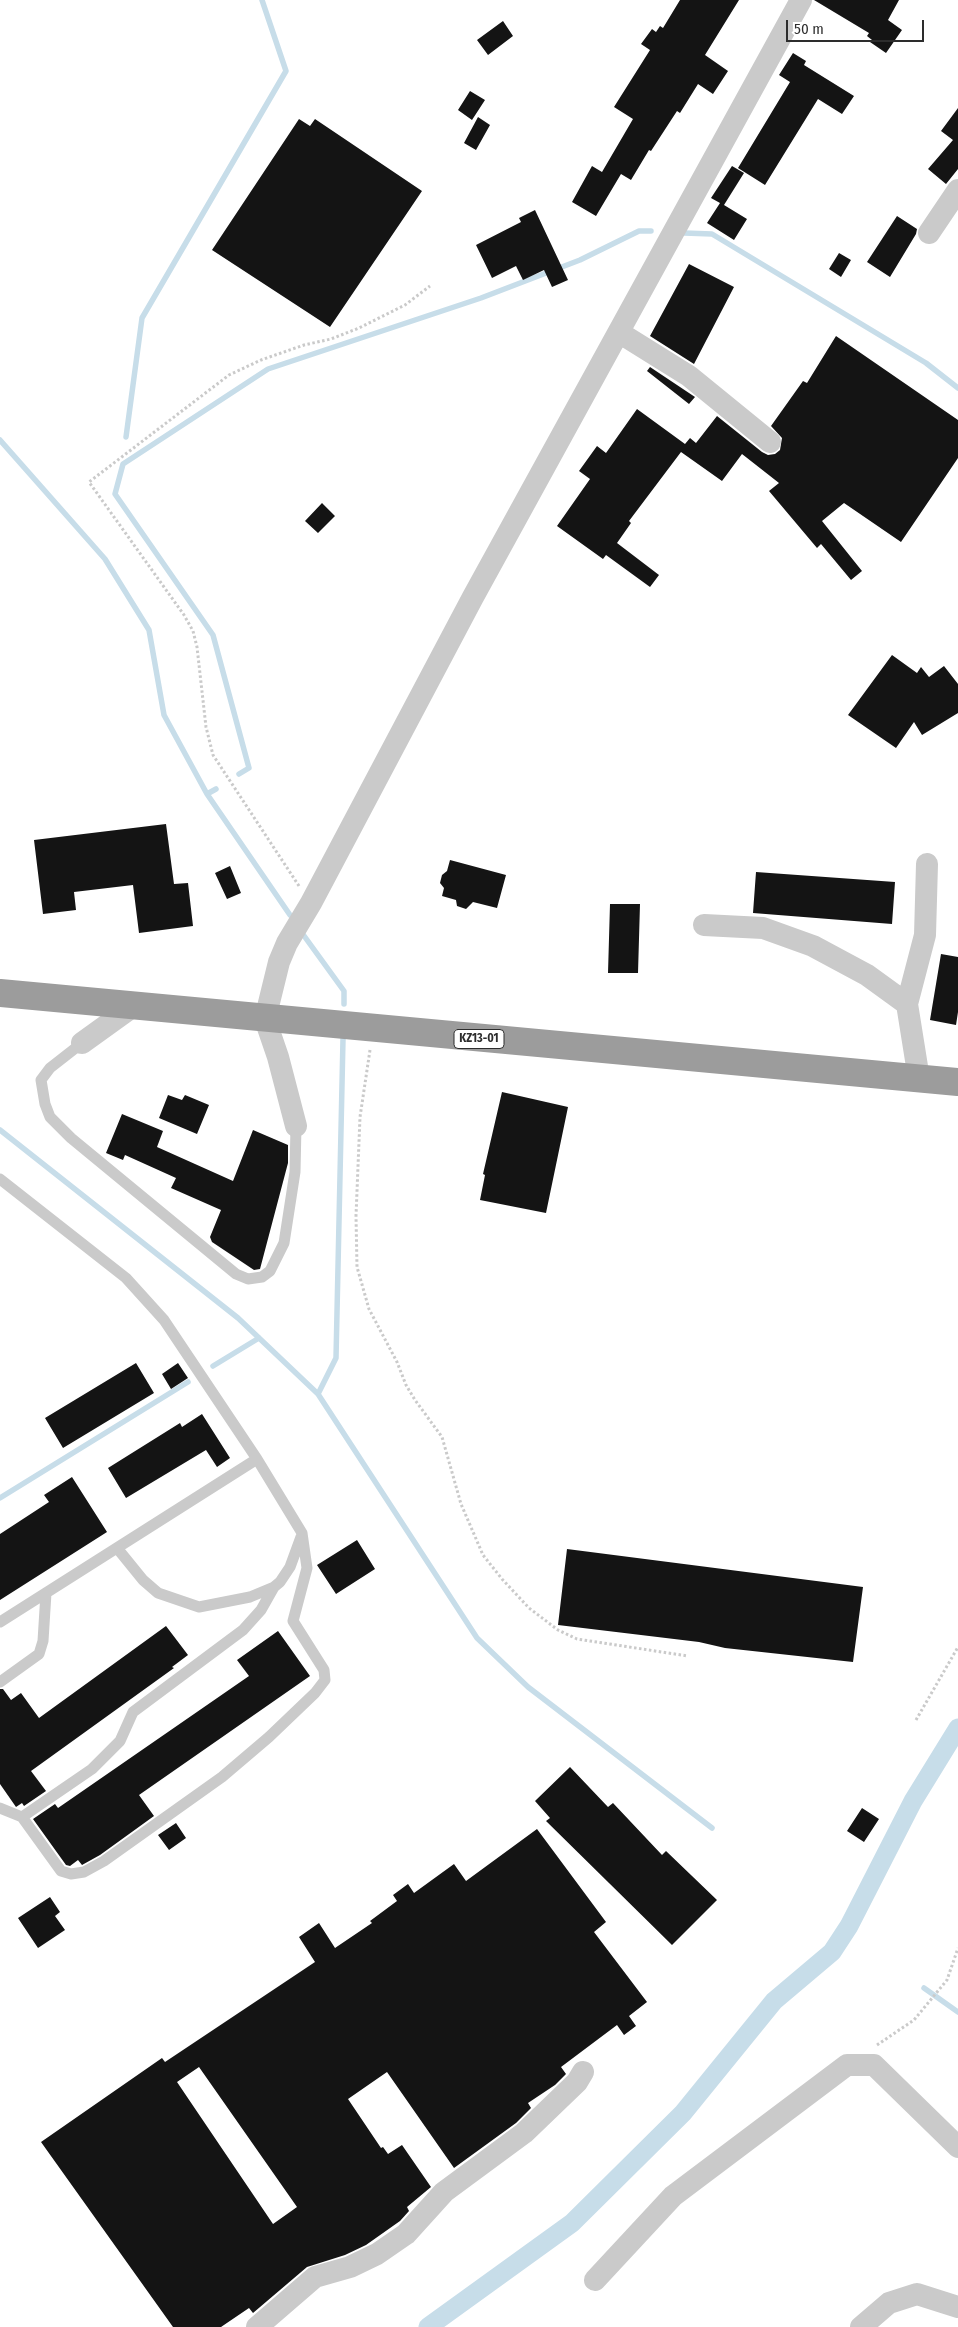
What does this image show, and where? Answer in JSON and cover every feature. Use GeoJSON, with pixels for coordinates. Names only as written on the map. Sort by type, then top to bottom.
{"type":"FeatureCollection","features":[{"type":"Feature","properties":{"kind":"highway","name":"KZ13-01"},"geometry":{"type":"LineString","coordinates":[[0,993],[375,1030],[958,1082]]}},
{"type":"Feature","properties":{"kind":"street"},"geometry":{"type":"LineString","coordinates":[[296,1126],[278,1057],[265,1019],[279,962],[287,943],[311,903],[464,614],[620,333],[696,190],[801,0]]}},
{"type":"Feature","properties":{"kind":"street"},"geometry":{"type":"LineString","coordinates":[[929,233],[958,190]]}},
{"type":"Feature","properties":{"kind":"street"},"geometry":{"type":"LineString","coordinates":[[620,333],[689,376],[770,442]]}},
{"type":"Feature","properties":{"kind":"street"},"geometry":{"type":"LineString","coordinates":[[919,1079],[907,1004],[925,935],[927,864]]}},
{"type":"Feature","properties":{"kind":"street"},"geometry":{"type":"LineString","coordinates":[[704,925],[763,928],[814,946],[867,975],[907,1004]]}},
{"type":"Feature","properties":{"kind":"street"},"geometry":{"type":"LineString","coordinates":[[82,1043],[132,1007]]}},
{"type":"Feature","properties":{"kind":"street"},"geometry":{"type":"LineString","coordinates":[[595,2280],[673,2196],[847,2065],[874,2065],[958,2147]]}},
{"type":"Feature","properties":{"kind":"street"},"geometry":{"type":"LineString","coordinates":[[257,2327],[315,2277],[350,2267],[377,2254],[406,2234],[444,2192],[524,2133],[576,2082],[583,2072]]}},
{"type":"Feature","properties":{"kind":"street"},"geometry":{"type":"LineString","coordinates":[[861,2327],[889,2303],[917,2294],[958,2307]]}},
{"type":"Feature","properties":{"kind":"lane"},"geometry":{"type":"LineString","coordinates":[[82,1043],[50,1068],[41,1080],[45,1104],[50,1117],[71,1138],[236,1274],[248,1278],[262,1277],[270,1271],[284,1243],[295,1172],[296,1126]]}},
{"type":"Feature","properties":{"kind":"lane"},"geometry":{"type":"LineString","coordinates":[[0,1179],[132,1285],[164,1320],[257,1459],[302,1533],[307,1568],[292,1621],[324,1670],[325,1680],[319,1690],[269,1737],[222,1777],[104,1862],[84,1872],[71,1874],[57,1868],[22,1817],[0,1808]]}},
{"type":"Feature","properties":{"kind":"lane"},"geometry":{"type":"LineString","coordinates":[[0,1622],[257,1459]]}},
{"type":"Feature","properties":{"kind":"lane"},"geometry":{"type":"LineString","coordinates":[[117,1548],[143,1580],[158,1593],[190,1606],[199,1607],[250,1597],[280,1582],[290,1567],[302,1533]]}},
{"type":"Feature","properties":{"kind":"lane"},"geometry":{"type":"LineString","coordinates":[[22,1817],[92,1770],[120,1740],[133,1712],[243,1630],[260,1610],[274,1586]]}},
{"type":"Feature","properties":{"kind":"lane"},"geometry":{"type":"LineString","coordinates":[[0,1682],[39,1654],[43,1641],[46,1593]]}},
{"type":"Feature","properties":{"kind":"path"},"geometry":{"type":"LineString","coordinates":[[311,903],[213,755],[206,727],[197,648],[192,631],[184,615],[89,482],[229,376],[261,360],[304,345],[331,339],[359,328],[405,306],[430,286]]}},
{"type":"Feature","properties":{"kind":"path"},"geometry":{"type":"LineString","coordinates":[[375,1030],[360,1118],[356,1216],[357,1268],[368,1309],[397,1362],[406,1385],[442,1437],[461,1504],[483,1555],[528,1608],[558,1630],[577,1639],[688,1656]]}},
{"type":"Feature","properties":{"kind":"path"},"geometry":{"type":"LineString","coordinates":[[916,1720],[958,1648]]}},
{"type":"Feature","properties":{"kind":"path"},"geometry":{"type":"LineString","coordinates":[[847,2065],[914,2020],[948,1980],[958,1948]]}},
{"type":"Feature","properties":{"kind":"building"},"geometry":{"type":"Polygon","coordinates":[[[680,0],[739,0],[705,55],[728,71],[713,94],[698,84],[680,113],[677,111],[651,151],[649,150],[631,180],[621,174],[596,216],[572,202],[592,166],[602,172],[633,119],[614,107],[650,50],[641,44],[652,29],[656,32],[660,26],[663,28],[680,0]]]}},
{"type":"Feature","properties":{"kind":"building"},"geometry":{"type":"Polygon","coordinates":[[[814,0],[899,0],[888,20],[902,30],[886,53],[870,42],[872,40],[867,36],[869,33],[814,0]]]}},
{"type":"Feature","properties":{"kind":"building"},"geometry":{"type":"Polygon","coordinates":[[[503,21],[513,36],[488,55],[477,40],[503,21]]]}},
{"type":"Feature","properties":{"kind":"building"},"geometry":{"type":"Polygon","coordinates":[[[793,53],[806,61],[804,65],[854,96],[842,114],[818,99],[765,185],[738,168],[790,82],[779,75],[793,53]]]}},
{"type":"Feature","properties":{"kind":"building"},"geometry":{"type":"Polygon","coordinates":[[[470,91],[485,100],[472,120],[458,110],[470,91]]]}},
{"type":"Feature","properties":{"kind":"building"},"geometry":{"type":"Polygon","coordinates":[[[958,108],[958,169],[946,184],[928,169],[953,140],[941,131],[958,108]]]}},
{"type":"Feature","properties":{"kind":"building"},"geometry":{"type":"Polygon","coordinates":[[[478,117],[490,125],[476,150],[464,143],[478,117]]]}},
{"type":"Feature","properties":{"kind":"building"},"geometry":{"type":"Polygon","coordinates":[[[299,119],[310,126],[315,119],[422,191],[330,327],[212,250],[299,119]]]}},
{"type":"Feature","properties":{"kind":"building"},"geometry":{"type":"Polygon","coordinates":[[[732,166],[744,173],[724,205],[747,219],[734,240],[707,223],[720,203],[711,198],[732,166]]]}},
{"type":"Feature","properties":{"kind":"building"},"geometry":{"type":"Polygon","coordinates":[[[535,210],[568,280],[552,287],[544,270],[523,280],[516,266],[492,278],[476,245],[521,222],[519,218],[535,210]]]}},
{"type":"Feature","properties":{"kind":"building"},"geometry":{"type":"Polygon","coordinates":[[[897,216],[917,229],[916,234],[890,277],[867,262],[897,216]]]}},
{"type":"Feature","properties":{"kind":"building"},"geometry":{"type":"Polygon","coordinates":[[[839,253],[851,260],[841,277],[829,269],[839,253]]]}},
{"type":"Feature","properties":{"kind":"building"},"geometry":{"type":"Polygon","coordinates":[[[689,264],[734,287],[694,364],[650,336],[689,264]]]}},
{"type":"Feature","properties":{"kind":"building"},"geometry":{"type":"Polygon","coordinates":[[[836,336],[958,420],[958,458],[901,542],[844,503],[822,521],[862,571],[851,580],[821,544],[817,548],[769,491],[779,483],[742,454],[722,481],[681,452],[629,521],[631,523],[617,543],[659,575],[650,587],[606,555],[603,559],[557,526],[590,479],[579,471],[597,446],[606,453],[637,409],[685,444],[690,438],[696,443],[717,416],[762,452],[768,455],[775,454],[780,450],[782,438],[771,426],[803,381],[807,383],[836,336]]]}},
{"type":"Feature","properties":{"kind":"building"},"geometry":{"type":"Polygon","coordinates":[[[650,367],[695,397],[689,404],[647,371],[650,367]]]}},
{"type":"Feature","properties":{"kind":"building"},"geometry":{"type":"Polygon","coordinates":[[[322,503],[335,516],[318,533],[305,521],[322,503]]]}},
{"type":"Feature","properties":{"kind":"building"},"geometry":{"type":"Polygon","coordinates":[[[892,655],[917,673],[921,667],[929,677],[944,666],[958,684],[958,713],[922,735],[914,722],[896,748],[848,715],[892,655]]]}},
{"type":"Feature","properties":{"kind":"building"},"geometry":{"type":"Polygon","coordinates":[[[166,824],[174,884],[188,883],[193,926],[139,933],[133,885],[74,892],[76,910],[43,914],[34,840],[166,824]]]}},
{"type":"Feature","properties":{"kind":"building"},"geometry":{"type":"Polygon","coordinates":[[[450,860],[506,875],[497,908],[473,902],[466,909],[457,906],[456,900],[442,896],[444,888],[440,883],[442,875],[447,871],[450,860]]]}},
{"type":"Feature","properties":{"kind":"building"},"geometry":{"type":"Polygon","coordinates":[[[230,866],[241,893],[227,899],[215,873],[230,866]]]}},
{"type":"Feature","properties":{"kind":"building"},"geometry":{"type":"Polygon","coordinates":[[[756,872],[895,882],[892,924],[753,913],[756,872]]]}},
{"type":"Feature","properties":{"kind":"building"},"geometry":{"type":"Polygon","coordinates":[[[610,904],[640,904],[638,973],[608,973],[610,904]]]}},
{"type":"Feature","properties":{"kind":"building"},"geometry":{"type":"Polygon","coordinates":[[[941,954],[958,957],[958,1012],[956,1025],[930,1020],[941,954]]]}},
{"type":"Feature","properties":{"kind":"building"},"geometry":{"type":"Polygon","coordinates":[[[502,1092],[568,1107],[546,1213],[480,1200],[485,1175],[483,1174],[502,1092]]]}},
{"type":"Feature","properties":{"kind":"building"},"geometry":{"type":"Polygon","coordinates":[[[168,1095],[182,1100],[185,1095],[209,1105],[197,1134],[159,1118],[168,1095]]]}},
{"type":"Feature","properties":{"kind":"building"},"geometry":{"type":"Polygon","coordinates":[[[122,1114],[163,1131],[157,1147],[233,1181],[253,1130],[288,1145],[288,1163],[260,1269],[254,1270],[212,1242],[210,1237],[221,1210],[171,1188],[176,1178],[125,1155],[123,1160],[106,1153],[122,1114]]]}},
{"type":"Feature","properties":{"kind":"building"},"geometry":{"type":"Polygon","coordinates":[[[136,1363],[154,1393],[63,1448],[45,1418],[136,1363]]]}},
{"type":"Feature","properties":{"kind":"building"},"geometry":{"type":"Polygon","coordinates":[[[178,1363],[188,1378],[171,1389],[162,1374],[178,1363]]]}},
{"type":"Feature","properties":{"kind":"building"},"geometry":{"type":"Polygon","coordinates":[[[202,1414],[230,1458],[217,1467],[206,1450],[126,1498],[108,1468],[180,1423],[182,1427],[202,1414]]]}},
{"type":"Feature","properties":{"kind":"building"},"geometry":{"type":"Polygon","coordinates":[[[72,1477],[107,1532],[0,1600],[0,1534],[49,1502],[44,1495],[72,1477]]]}},
{"type":"Feature","properties":{"kind":"building"},"geometry":{"type":"Polygon","coordinates":[[[357,1540],[375,1569],[336,1594],[317,1565],[357,1540]]]}},
{"type":"Feature","properties":{"kind":"building"},"geometry":{"type":"Polygon","coordinates":[[[567,1549],[863,1587],[853,1662],[725,1648],[699,1642],[558,1625],[567,1549]]]}},
{"type":"Feature","properties":{"kind":"building"},"geometry":{"type":"Polygon","coordinates":[[[166,1626],[188,1655],[172,1667],[174,1668],[31,1771],[46,1791],[24,1806],[22,1803],[16,1807],[0,1784],[0,1689],[3,1689],[11,1700],[21,1693],[39,1718],[166,1626]]]}},
{"type":"Feature","properties":{"kind":"building"},"geometry":{"type":"Polygon","coordinates":[[[278,1631],[310,1676],[139,1795],[154,1816],[100,1855],[82,1865],[78,1860],[70,1866],[66,1865],[33,1819],[55,1804],[58,1808],[249,1676],[237,1660],[278,1631]]]}},
{"type":"Feature","properties":{"kind":"building"},"geometry":{"type":"Polygon","coordinates":[[[570,1767],[608,1807],[613,1803],[662,1855],[666,1851],[717,1900],[672,1945],[546,1821],[550,1818],[535,1801],[570,1767]]]}},
{"type":"Feature","properties":{"kind":"building"},"geometry":{"type":"Polygon","coordinates":[[[862,1808],[879,1819],[864,1842],[847,1831],[862,1808]]]}},
{"type":"Feature","properties":{"kind":"building"},"geometry":{"type":"Polygon","coordinates":[[[176,1823],[186,1838],[169,1850],[158,1835],[176,1823]]]}},
{"type":"Feature","properties":{"kind":"building"},"geometry":{"type":"Polygon","coordinates":[[[537,1829],[606,1922],[594,1932],[647,2002],[629,2016],[636,2026],[624,2035],[617,2025],[561,2067],[566,2074],[555,2085],[528,2103],[531,2108],[516,2123],[454,2168],[387,2072],[348,2099],[381,2148],[383,2147],[388,2154],[402,2145],[431,2187],[407,2207],[409,2211],[400,2221],[366,2245],[345,2255],[307,2267],[253,2313],[249,2308],[221,2327],[173,2327],[41,2142],[162,2058],[165,2062],[315,1962],[299,1937],[319,1923],[335,1948],[372,1923],[370,1921],[397,1901],[393,1895],[408,1884],[414,1893],[454,1864],[466,1881],[537,1829]],[[199,2067],[177,2082],[273,2224],[297,2207],[199,2067]]]}},
{"type":"Feature","properties":{"kind":"building"},"geometry":{"type":"Polygon","coordinates":[[[50,1897],[60,1912],[55,1916],[65,1930],[38,1948],[18,1918],[50,1897]]]}},
{"type":"Feature","properties":{"kind":"waterway"},"geometry":{"type":"LineString","coordinates":[[126,437],[142,318],[286,71],[262,0]]}},
{"type":"Feature","properties":{"kind":"waterway"},"geometry":{"type":"LineString","coordinates":[[239,774],[249,768],[213,635],[115,494],[123,464],[268,369],[481,298],[580,260],[639,231],[651,231]]}},
{"type":"Feature","properties":{"kind":"waterway"},"geometry":{"type":"LineString","coordinates":[[684,233],[712,234],[926,363],[958,388]]}},
{"type":"Feature","properties":{"kind":"waterway"},"geometry":{"type":"LineString","coordinates":[[0,440],[105,559],[149,630],[164,715],[207,794],[290,915]]}},
{"type":"Feature","properties":{"kind":"waterway"},"geometry":{"type":"LineString","coordinates":[[207,794],[216,789]]}},
{"type":"Feature","properties":{"kind":"waterway"},"geometry":{"type":"LineString","coordinates":[[302,933],[344,991],[344,1004]]}},
{"type":"Feature","properties":{"kind":"waterway"},"geometry":{"type":"LineString","coordinates":[[318,1394],[336,1358],[343,1039]]}},
{"type":"Feature","properties":{"kind":"waterway"},"geometry":{"type":"LineString","coordinates":[[0,1130],[238,1318],[318,1394],[477,1638],[528,1687],[712,1828]]}},
{"type":"Feature","properties":{"kind":"waterway"},"geometry":{"type":"LineString","coordinates":[[213,1366],[259,1338]]}},
{"type":"Feature","properties":{"kind":"waterway"},"geometry":{"type":"LineString","coordinates":[[0,1498],[188,1382]]}},
{"type":"Feature","properties":{"kind":"waterway"},"geometry":{"type":"LineString","coordinates":[[428,2327],[572,2223],[683,2113],[774,2001],[832,1952],[849,1926],[913,1801],[958,1728]]}},
{"type":"Feature","properties":{"kind":"waterway"},"geometry":{"type":"LineString","coordinates":[[924,1988],[958,2012]]}}]}
